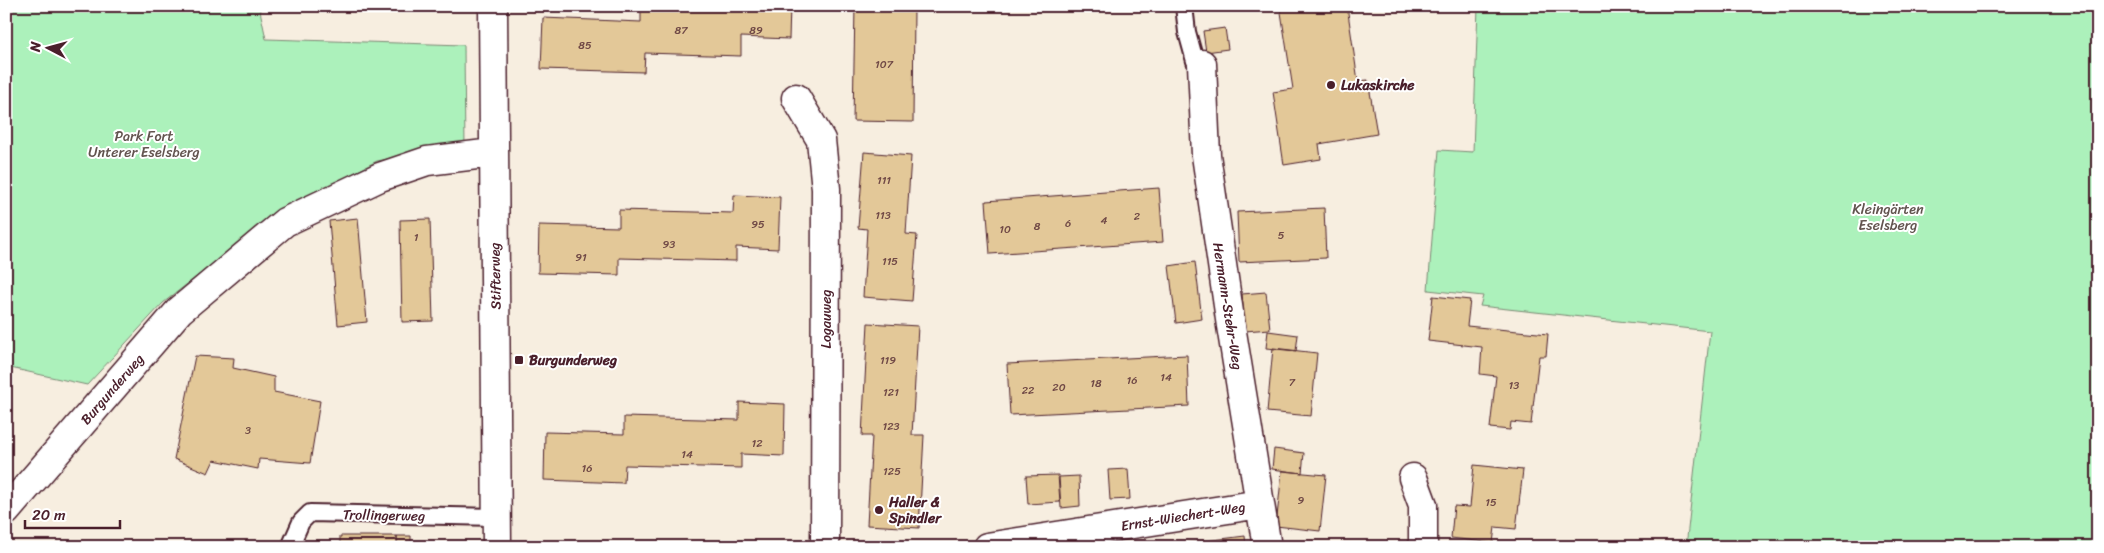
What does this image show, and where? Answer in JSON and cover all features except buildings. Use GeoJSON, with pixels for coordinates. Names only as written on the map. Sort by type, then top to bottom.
{"type":"FeatureCollection","features":[{"type":"Feature","properties":{"kind":"street","name":"Stifterweg"},"geometry":{"type":"LineString","coordinates":[[493,6],[497,547]]}},
{"type":"Feature","properties":{"kind":"street","name":"Hermann-Stehr-Weg"},"geometry":{"type":"LineString","coordinates":[[1202,64],[1206,155],[1231,326],[1267,547]]}},
{"type":"Feature","properties":{"kind":"street","name":"Logauweg"},"geometry":{"type":"LineString","coordinates":[[796,98],[821,140],[826,189],[825,547]]}},
{"type":"Feature","properties":{"kind":"street","name":"Burgunderweg"},"geometry":{"type":"LineString","coordinates":[[6,511],[179,311],[285,222],[380,177],[420,164],[493,153]]}},
{"type":"Feature","properties":{"kind":"street"},"geometry":{"type":"LineString","coordinates":[[1413,478],[1423,505],[1423,547]]}},
{"type":"Feature","properties":{"kind":"street","name":"Ernst-Wiechert-Weg"},"geometry":{"type":"LineString","coordinates":[[987,547],[1260,504]]}},
{"type":"Feature","properties":{"kind":"lane"},"geometry":{"type":"LineString","coordinates":[[1184,6],[1187,32],[1195,61],[1202,64]]}},
{"type":"Feature","properties":{"kind":"lane","name":"Trollingerweg"},"geometry":{"type":"LineString","coordinates":[[290,547],[301,522],[310,513],[497,517]]}},
{"type":"Feature","properties":{"kind":"green space","name":"Park Fort Unterer Eselsberg"},"geometry":{"type":"Polygon","coordinates":[[[6,6],[259,6],[266,39],[464,45],[465,151],[426,152],[377,161],[280,211],[163,303],[87,385],[6,367],[6,6]]]}},
{"type":"Feature","properties":{"kind":"green space","name":"Kleingärten Eselsberg"},"geometry":{"type":"Polygon","coordinates":[[[1478,6],[2098,6],[2098,547],[1686,547],[1710,331],[1480,306],[1483,296],[1428,290],[1439,150],[1473,152],[1478,6]]]}},
{"type":"Feature","properties":{"kind":"place","name":"Lukaskirche"},"geometry":{"type":"Point","coordinates":[1331,85]}},
{"type":"Feature","properties":{"kind":"place","name":"Burgunderweg"},"geometry":{"type":"Point","coordinates":[519,360]}},
{"type":"Feature","properties":{"kind":"place","name":"Haller & Spindler"},"geometry":{"type":"Point","coordinates":[879,510]}}]}
